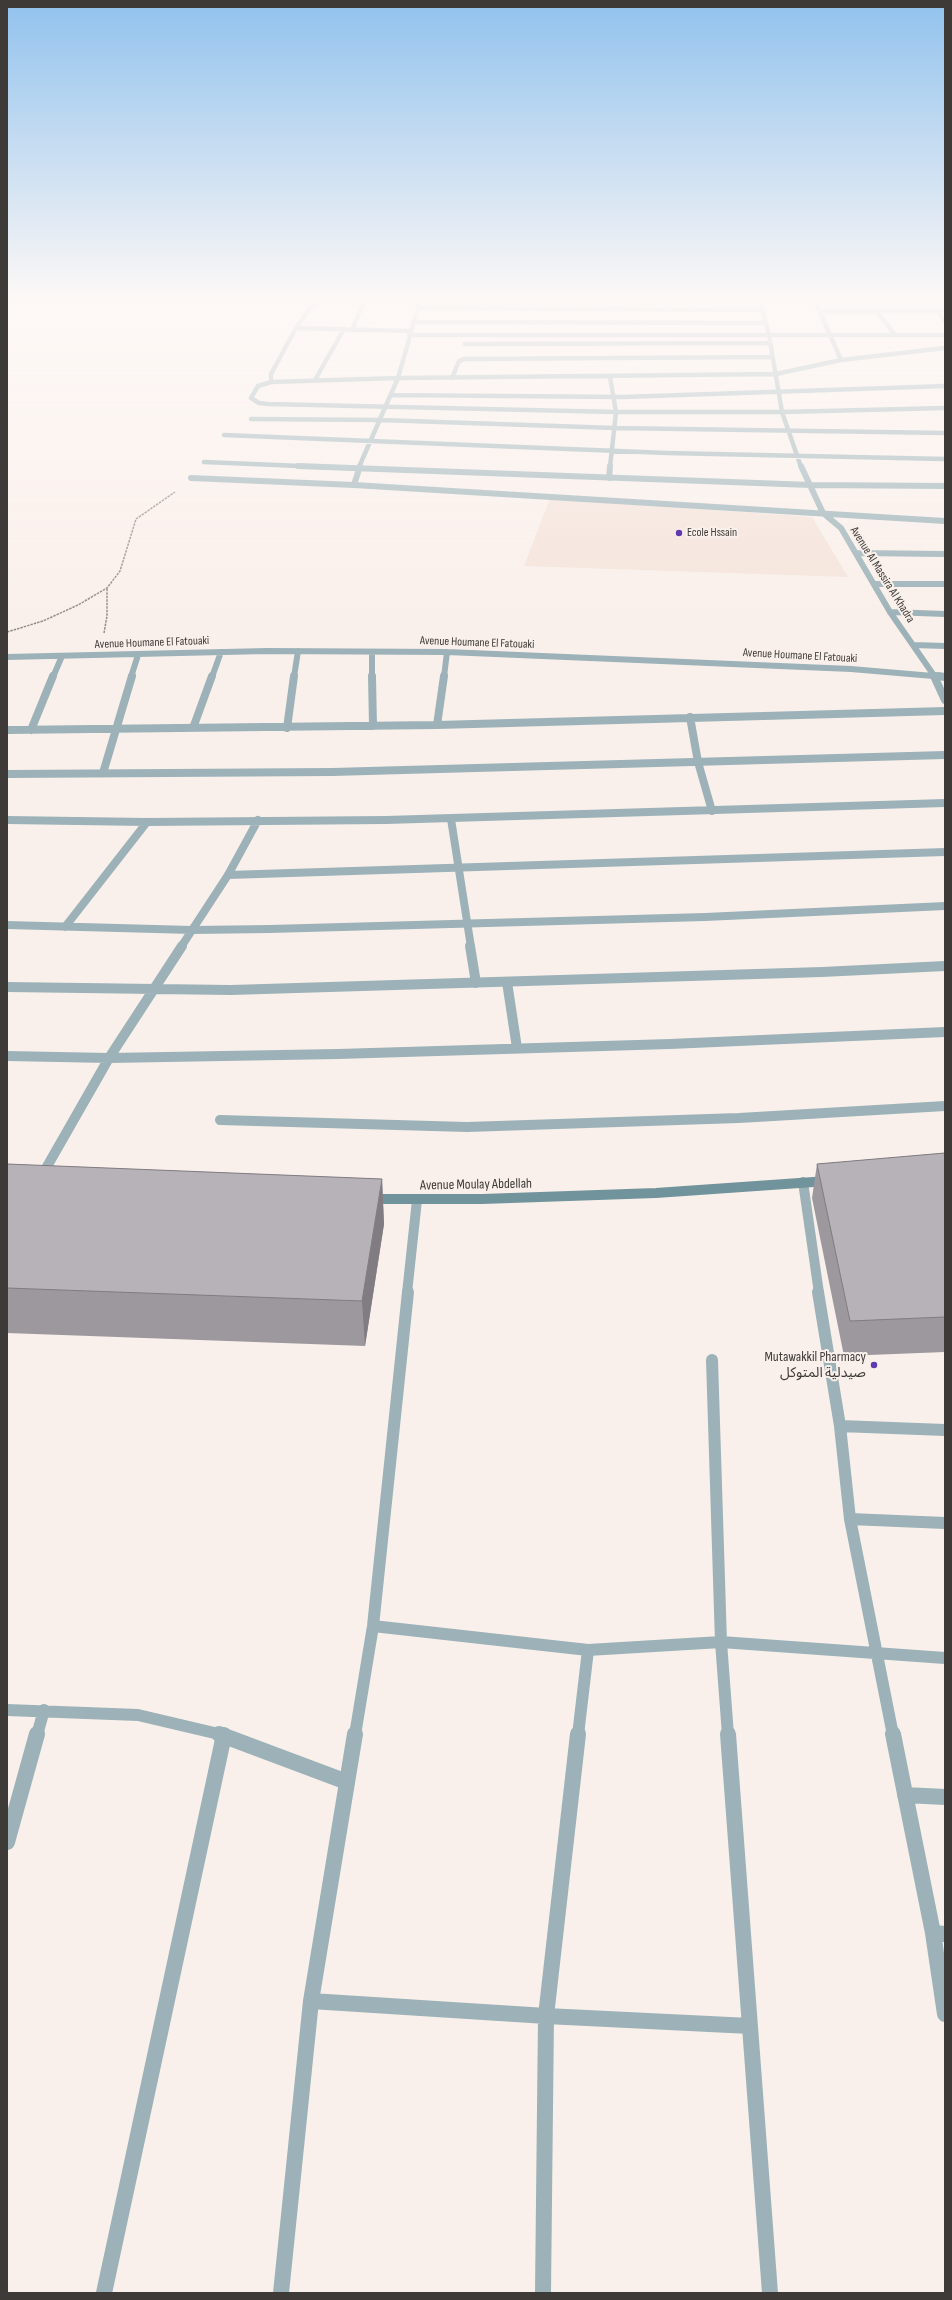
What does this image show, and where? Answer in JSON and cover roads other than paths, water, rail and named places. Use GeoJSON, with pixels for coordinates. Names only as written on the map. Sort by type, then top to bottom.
{"type":"FeatureCollection","features":[{"type":"Feature","properties":{"kind":"street"},"geometry":{"type":"LineString","coordinates":[[354,485],[359,467],[381,420],[384,408]]}},
{"type":"Feature","properties":{"kind":"street"},"geometry":{"type":"LineString","coordinates":[[475,408],[616,412],[782,412],[931,408]]}},
{"type":"Feature","properties":{"kind":"street"},"geometry":{"type":"LineString","coordinates":[[609,478],[615,428],[616,408]]}},
{"type":"Feature","properties":{"kind":"street","name":"Avenue Al Massira Al Khadra"},"geometry":{"type":"LineString","coordinates":[[781,408],[796,456],[812,485],[813,493],[823,512],[841,528],[857,553],[890,612],[934,676],[945,700]]}},
{"type":"Feature","properties":{"kind":"street"},"geometry":{"type":"LineString","coordinates":[[251,418],[381,420],[615,428],[945,433]]}},
{"type":"Feature","properties":{"kind":"street"},"geometry":{"type":"LineString","coordinates":[[224,435],[612,451],[945,459]]}},
{"type":"Feature","properties":{"kind":"street"},"geometry":{"type":"LineString","coordinates":[[204,462],[812,485],[945,486]]}},
{"type":"Feature","properties":{"kind":"street"},"geometry":{"type":"LineString","coordinates":[[191,478],[354,485],[945,520]]}},
{"type":"Feature","properties":{"kind":"street"},"geometry":{"type":"LineString","coordinates":[[857,553],[945,554]]}},
{"type":"Feature","properties":{"kind":"street"},"geometry":{"type":"LineString","coordinates":[[875,584],[945,584]]}},
{"type":"Feature","properties":{"kind":"street"},"geometry":{"type":"LineString","coordinates":[[890,612],[945,614]]}},
{"type":"Feature","properties":{"kind":"street"},"geometry":{"type":"LineString","coordinates":[[914,645],[945,646]]}},
{"type":"Feature","properties":{"kind":"street"},"geometry":{"type":"LineString","coordinates":[[287,728],[298,651]]}},
{"type":"Feature","properties":{"kind":"street"},"geometry":{"type":"LineString","coordinates":[[193,728],[221,652]]}},
{"type":"Feature","properties":{"kind":"street","name":"Avenue Houmane El Fatouaki"},"geometry":{"type":"LineString","coordinates":[[7,658],[221,652],[447,652],[851,669],[945,676]]}},
{"type":"Feature","properties":{"kind":"street"},"geometry":{"type":"LineString","coordinates":[[372,652],[372,726]]}},
{"type":"Feature","properties":{"kind":"street"},"geometry":{"type":"LineString","coordinates":[[437,725],[447,652]]}},
{"type":"Feature","properties":{"kind":"street"},"geometry":{"type":"LineString","coordinates":[[103,773],[138,655]]}},
{"type":"Feature","properties":{"kind":"street"},"geometry":{"type":"LineString","coordinates":[[31,730],[62,656]]}},
{"type":"Feature","properties":{"kind":"street"},"geometry":{"type":"LineString","coordinates":[[7,730],[287,728],[437,725],[945,711]]}},
{"type":"Feature","properties":{"kind":"street"},"geometry":{"type":"LineString","coordinates":[[690,717],[698,762],[712,811]]}},
{"type":"Feature","properties":{"kind":"street"},"geometry":{"type":"LineString","coordinates":[[7,774],[324,772],[945,755]]}},
{"type":"Feature","properties":{"kind":"street"},"geometry":{"type":"LineString","coordinates":[[7,820],[147,822],[450,819],[945,803]]}},
{"type":"Feature","properties":{"kind":"street"},"geometry":{"type":"LineString","coordinates":[[450,819],[476,983]]}},
{"type":"Feature","properties":{"kind":"street"},"geometry":{"type":"LineString","coordinates":[[40,1178],[109,1058],[228,875],[258,820]]}},
{"type":"Feature","properties":{"kind":"street"},"geometry":{"type":"LineString","coordinates":[[65,927],[147,822]]}},
{"type":"Feature","properties":{"kind":"street"},"geometry":{"type":"LineString","coordinates":[[228,875],[459,870],[945,852]]}},
{"type":"Feature","properties":{"kind":"street"},"geometry":{"type":"LineString","coordinates":[[7,933],[10,925],[192,930],[705,917],[945,906]]}},
{"type":"Feature","properties":{"kind":"street"},"geometry":{"type":"LineString","coordinates":[[7,987],[153,990],[329,988],[822,972],[945,966]]}},
{"type":"Feature","properties":{"kind":"street"},"geometry":{"type":"LineString","coordinates":[[506,982],[517,1048]]}},
{"type":"Feature","properties":{"kind":"street"},"geometry":{"type":"LineString","coordinates":[[7,1056],[109,1058],[517,1048],[945,1032]]}},
{"type":"Feature","properties":{"kind":"street"},"geometry":{"type":"LineString","coordinates":[[220,1120],[468,1127],[739,1118],[945,1106]]}},
{"type":"Feature","properties":{"kind":"street"},"geometry":{"type":"LineString","coordinates":[[27,1178],[56,1179]]}},
{"type":"Feature","properties":{"kind":"street","name":"Avenue Moulay Abdellah"},"geometry":{"type":"LineString","coordinates":[[361,1198],[417,1200],[656,1193],[842,1180]]}},
{"type":"Feature","properties":{"kind":"street"},"geometry":{"type":"LineString","coordinates":[[803,1182],[827,1352],[840,1426],[850,1519],[875,1653],[905,1795],[939,1934],[945,2014]]}},
{"type":"Feature","properties":{"kind":"street"},"geometry":{"type":"LineString","coordinates":[[281,2293],[312,2001],[373,1626],[417,1200]]}},
{"type":"Feature","properties":{"kind":"street"},"geometry":{"type":"LineString","coordinates":[[712,1360],[721,1642],[770,2293]]}},
{"type":"Feature","properties":{"kind":"street"},"geometry":{"type":"LineString","coordinates":[[840,1426],[945,1430]]}},
{"type":"Feature","properties":{"kind":"street"},"geometry":{"type":"LineString","coordinates":[[850,1519],[945,1523]]}},
{"type":"Feature","properties":{"kind":"street"},"geometry":{"type":"LineString","coordinates":[[373,1626],[588,1650],[721,1642],[945,1658]]}},
{"type":"Feature","properties":{"kind":"street"},"geometry":{"type":"LineString","coordinates":[[543,2293],[546,2016],[588,1650]]}},
{"type":"Feature","properties":{"kind":"street"},"geometry":{"type":"LineString","coordinates":[[7,1710],[44,1710],[138,1715],[224,1735],[347,1782]]}},
{"type":"Feature","properties":{"kind":"street"},"geometry":{"type":"LineString","coordinates":[[7,1842],[44,1710]]}},
{"type":"Feature","properties":{"kind":"street"},"geometry":{"type":"LineString","coordinates":[[104,2293],[224,1735]]}},
{"type":"Feature","properties":{"kind":"street"},"geometry":{"type":"LineString","coordinates":[[905,1795],[945,1797]]}},
{"type":"Feature","properties":{"kind":"street"},"geometry":{"type":"LineString","coordinates":[[312,2001],[546,2016],[750,2026]]}},
{"type":"Feature","properties":{"kind":"place","name":"Ecole Hssain"},"geometry":{"type":"Point","coordinates":[679,533]}},
{"type":"Feature","properties":{"kind":"place","name":"Mutawakkil Pharmacy صيدلية المتوكل"},"geometry":{"type":"Point","coordinates":[874,1365]}}]}
